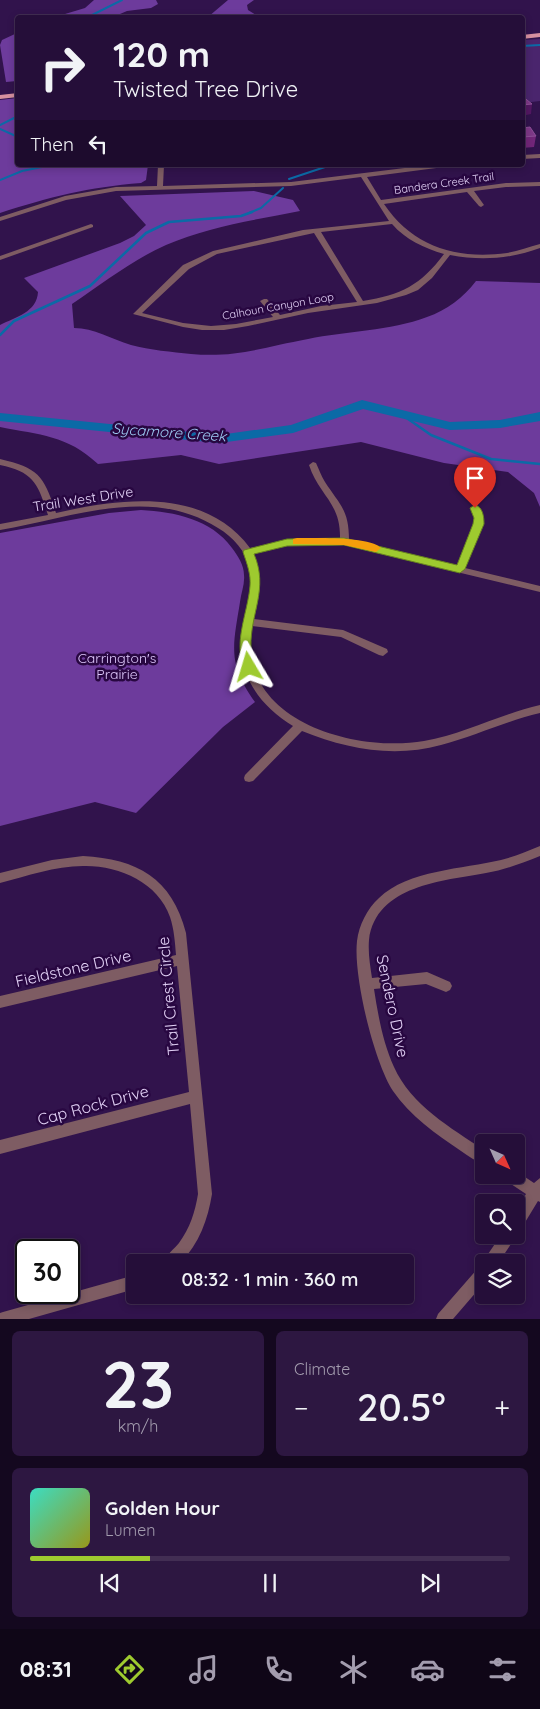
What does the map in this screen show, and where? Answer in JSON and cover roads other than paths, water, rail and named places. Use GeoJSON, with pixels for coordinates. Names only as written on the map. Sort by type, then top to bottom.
{"type":"FeatureCollection","features":[{"type":"Feature","properties":{"kind":"main road"},"geometry":{"type":"LineString","coordinates":[[525,32],[540,30]]}},
{"type":"Feature","properties":{"kind":"main road"},"geometry":{"type":"LineString","coordinates":[[525,37],[540,35]]}},
{"type":"Feature","properties":{"kind":"main road"},"geometry":{"type":"LineString","coordinates":[[0,90],[15,88]]}},
{"type":"Feature","properties":{"kind":"main road"},"geometry":{"type":"LineString","coordinates":[[0,97],[15,95]]}},
{"type":"Feature","properties":{"kind":"street"},"geometry":{"type":"LineString","coordinates":[[525,157],[540,156]]}},
{"type":"Feature","properties":{"kind":"street"},"geometry":{"type":"LineString","coordinates":[[160,187],[161,167]]}},
{"type":"Feature","properties":{"kind":"street"},"geometry":{"type":"LineString","coordinates":[[0,219],[83,194],[116,189],[291,184],[429,167]]}},
{"type":"Feature","properties":{"kind":"street"},"geometry":{"type":"LineString","coordinates":[[363,176],[395,222],[410,237],[448,252],[493,256],[525,252],[540,246]]}},
{"type":"Feature","properties":{"kind":"street","name":"Bandera Creek Trail"},"geometry":{"type":"LineString","coordinates":[[381,202],[506,185],[540,184]]}},
{"type":"Feature","properties":{"kind":"street"},"geometry":{"type":"LineString","coordinates":[[469,190],[481,204]]}},
{"type":"Feature","properties":{"kind":"street","name":"Calhoun Canyon Loop"},"geometry":{"type":"LineString","coordinates":[[395,222],[316,230],[232,248],[199,259],[180,272],[137,314],[183,326],[210,328],[240,326],[392,297],[414,288],[427,280],[448,252]]}},
{"type":"Feature","properties":{"kind":"street"},"geometry":{"type":"LineString","coordinates":[[0,258],[91,226]]}},
{"type":"Feature","properties":{"kind":"street"},"geometry":{"type":"LineString","coordinates":[[316,230],[360,302]]}},
{"type":"Feature","properties":{"kind":"street"},"geometry":{"type":"LineString","coordinates":[[264,301],[278,318]]}},
{"type":"Feature","properties":{"kind":"street"},"geometry":{"type":"LineString","coordinates":[[0,462],[22,467],[36,475],[41,481],[53,517]]}},
{"type":"Feature","properties":{"kind":"street"},"geometry":{"type":"LineString","coordinates":[[313,465],[318,478],[340,508],[344,524],[344,542]]}},
{"type":"Feature","properties":{"kind":"street","name":"Trail West Drive"},"geometry":{"type":"LineString","coordinates":[[0,527],[123,504],[168,505],[210,518],[231,533],[248,552],[254,568],[256,585],[245,647],[252,675],[272,704],[300,726],[321,735],[358,745],[406,747],[456,738],[508,717],[540,709]]}},
{"type":"Feature","properties":{"kind":"street"},"geometry":{"type":"LineString","coordinates":[[460,569],[478,524],[479,518],[475,508]]}},
{"type":"Feature","properties":{"kind":"street"},"geometry":{"type":"LineString","coordinates":[[248,552],[287,542],[344,542],[540,589]]}},
{"type":"Feature","properties":{"kind":"street"},"geometry":{"type":"LineString","coordinates":[[249,622],[343,634],[383,652]]}},
{"type":"Feature","properties":{"kind":"street"},"geometry":{"type":"LineString","coordinates":[[249,778],[300,726]]}},
{"type":"Feature","properties":{"kind":"street","name":"Sendero Drive"},"geometry":{"type":"LineString","coordinates":[[475,1152],[426,1118],[400,1090],[384,1058],[368,984],[363,944],[365,932],[375,911],[387,898],[416,882],[500,866],[540,850]]}},
{"type":"Feature","properties":{"kind":"street","name":"Trail Crest Circle"},"geometry":{"type":"LineString","coordinates":[[0,878],[83,861],[112,863],[132,870],[158,888],[171,903],[179,922],[204,1177],[203,1208],[192,1236],[177,1254]]}},
{"type":"Feature","properties":{"kind":"street","name":"Fieldstone Drive"},"geometry":{"type":"LineString","coordinates":[[0,1002],[182,959]]}},
{"type":"Feature","properties":{"kind":"street"},"geometry":{"type":"LineString","coordinates":[[368,984],[427,978],[446,986]]}},
{"type":"Feature","properties":{"kind":"street","name":"Cap Rock Drive"},"geometry":{"type":"LineString","coordinates":[[0,1147],[196,1096]]}},
{"type":"Feature","properties":{"kind":"street"},"geometry":{"type":"LineString","coordinates":[[525,1183],[539,1191],[525,1211]]}},
{"type":"Feature","properties":{"kind":"street"},"geometry":{"type":"LineString","coordinates":[[444,1319],[475,1283]]}},
{"type":"Feature","properties":{"kind":"street"},"geometry":{"type":"LineString","coordinates":[[3,1319],[32,1315],[126,1285]]}},
{"type":"Feature","properties":{"kind":"waterway"},"geometry":{"type":"LineString","coordinates":[[92,15],[122,0]]}},
{"type":"Feature","properties":{"kind":"waterway"},"geometry":{"type":"LineString","coordinates":[[525,46],[540,45]]}},
{"type":"Feature","properties":{"kind":"waterway"},"geometry":{"type":"LineString","coordinates":[[0,125],[15,118]]}},
{"type":"Feature","properties":{"kind":"waterway"},"geometry":{"type":"LineString","coordinates":[[0,129],[15,136]]}},
{"type":"Feature","properties":{"kind":"waterway"},"geometry":{"type":"LineString","coordinates":[[0,180],[22,171],[42,167]]}},
{"type":"Feature","properties":{"kind":"waterway"},"geometry":{"type":"LineString","coordinates":[[289,179],[325,167]]}},
{"type":"Feature","properties":{"kind":"waterway"},"geometry":{"type":"LineString","coordinates":[[249,213],[261,208],[283,188]]}},
{"type":"Feature","properties":{"kind":"waterway"},"geometry":{"type":"LineString","coordinates":[[0,335],[14,321],[90,286],[146,233],[169,222],[241,216],[252,212]]}},
{"type":"Feature","properties":{"kind":"waterway","name":"Sycamore Creek"},"geometry":{"type":"LineString","coordinates":[[0,417],[219,439],[293,429],[362,404],[450,426],[500,424],[528,420],[540,416]]}},
{"type":"Feature","properties":{"kind":"waterway"},"geometry":{"type":"LineString","coordinates":[[398,412],[431,435],[491,459],[540,464]]}},
{"type":"Feature","properties":{"kind":"park label","name":"Carrington's Prairie"},"geometry":{"type":"Point","coordinates":[117,666]}}]}
